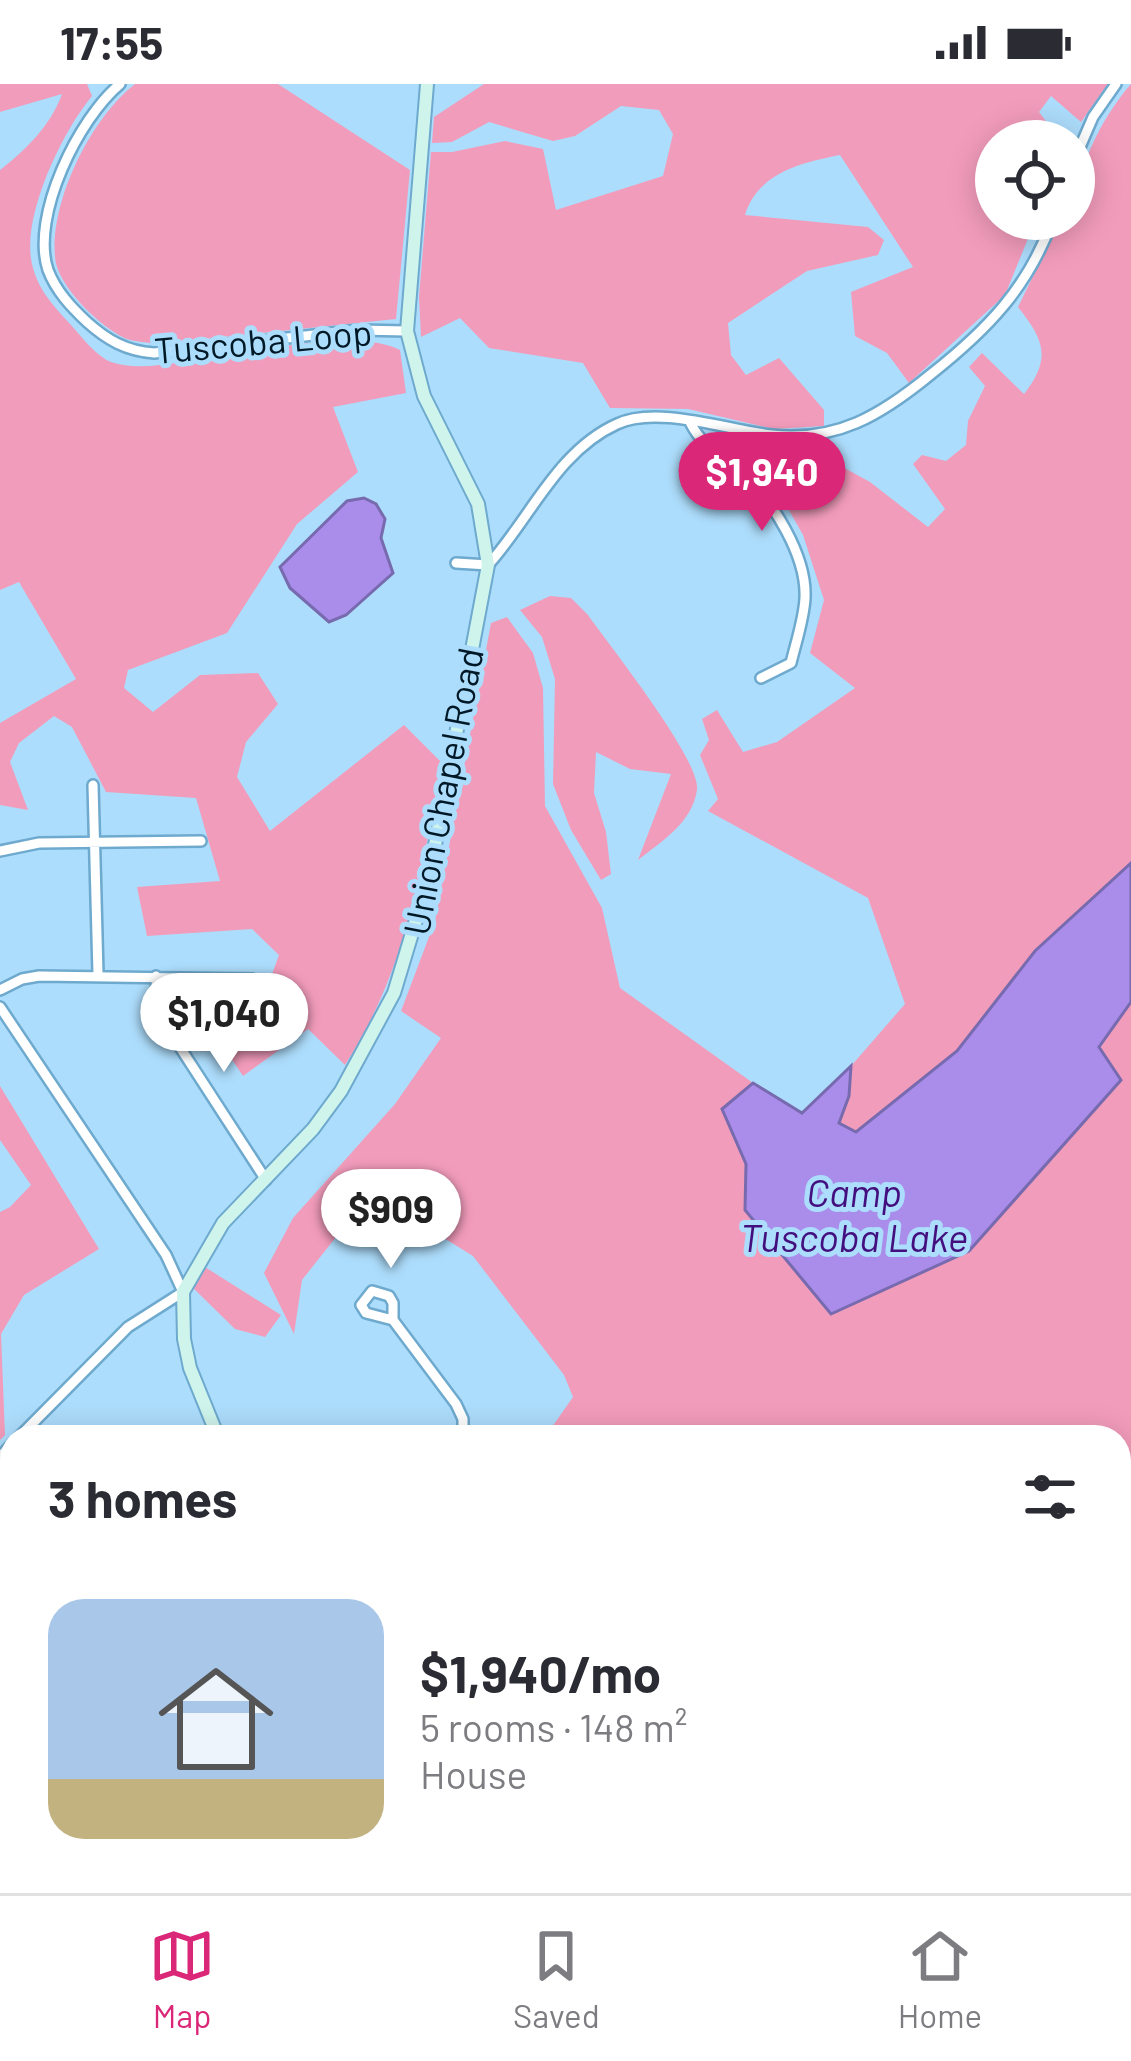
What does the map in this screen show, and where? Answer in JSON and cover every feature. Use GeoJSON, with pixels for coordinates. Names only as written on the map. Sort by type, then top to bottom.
{"type":"FeatureCollection","features":[{"type":"Feature","properties":{"kind":"street"},"geometry":{"type":"LineString","coordinates":[[93,84],[101,100]]}},
{"type":"Feature","properties":{"kind":"street","name":"Tuscoba Loop"},"geometry":{"type":"LineString","coordinates":[[120,84],[101,100],[68,158],[52,202],[45,248],[47,267],[60,293],[101,334],[127,348],[154,353],[358,330],[407,331]]}},
{"type":"Feature","properties":{"kind":"street","name":"Union Chapel Road"},"geometry":{"type":"LineString","coordinates":[[183,1292],[223,1223],[341,1091],[394,994],[430,877],[488,565],[478,504],[424,396],[407,331],[427,84]]}},
{"type":"Feature","properties":{"kind":"street"},"geometry":{"type":"LineString","coordinates":[[1092,120],[1116,84]]}},
{"type":"Feature","properties":{"kind":"street"},"geometry":{"type":"LineString","coordinates":[[456,563],[488,565],[512,539],[545,487],[598,434],[623,421],[690,422],[800,436],[842,430],[872,418],[1003,312],[1045,240]]}},
{"type":"Feature","properties":{"kind":"street"},"geometry":{"type":"LineString","coordinates":[[690,422],[700,441],[772,503],[801,574],[805,596],[791,663],[761,678]]}},
{"type":"Feature","properties":{"kind":"street"},"geometry":{"type":"LineString","coordinates":[[93,785],[98,974]]}},
{"type":"Feature","properties":{"kind":"street"},"geometry":{"type":"LineString","coordinates":[[0,851],[40,843],[201,841]]}},
{"type":"Feature","properties":{"kind":"street"},"geometry":{"type":"LineString","coordinates":[[0,990],[30,977],[98,974],[252,979]]}},
{"type":"Feature","properties":{"kind":"street"},"geometry":{"type":"LineString","coordinates":[[156,976],[157,1005],[164,1021],[266,1180]]}},
{"type":"Feature","properties":{"kind":"street"},"geometry":{"type":"LineString","coordinates":[[0,1007],[178,1275],[190,1368],[213,1425]]}},
{"type":"Feature","properties":{"kind":"street"},"geometry":{"type":"LineString","coordinates":[[31,1425],[128,1328],[183,1292]]}},
{"type":"Feature","properties":{"kind":"street"},"geometry":{"type":"LineString","coordinates":[[393,1320],[456,1404],[463,1425]]}},
{"type":"Feature","properties":{"kind":"shaded area"},"geometry":{"type":"Polygon","coordinates":[[[0,84],[87,84],[92,96],[68,131],[47,176],[30,245],[32,264],[47,297],[105,359],[129,366],[156,365],[326,341],[380,343],[400,350],[406,393],[333,407],[358,472],[297,524],[227,633],[128,670],[124,688],[153,712],[200,675],[258,673],[278,704],[246,742],[237,777],[270,831],[404,725],[443,764],[397,956],[345,1065],[308,1029],[243,1076],[215,1034],[262,1002],[279,955],[252,929],[147,936],[137,887],[220,881],[196,798],[106,792],[72,727],[54,716],[19,743],[10,762],[28,810],[0,805],[0,723],[76,679],[19,582],[0,590],[0,170],[37,136],[62,94],[0,112],[0,84]]]}},
{"type":"Feature","properties":{"kind":"shaded area"},"geometry":{"type":"Polygon","coordinates":[[[135,84],[278,84],[410,170],[396,319],[155,344],[127,339],[93,316],[58,268],[59,211],[89,139],[135,84]]]}},
{"type":"Feature","properties":{"kind":"shaded area"},"geometry":{"type":"Polygon","coordinates":[[[484,84],[1108,84],[1082,120],[1051,96],[1039,112],[1045,120],[975,120],[975,240],[1027,240],[1005,295],[909,383],[887,353],[855,336],[851,292],[913,267],[840,155],[796,166],[760,189],[745,215],[868,227],[884,240],[878,255],[807,271],[728,323],[731,355],[746,375],[779,358],[824,410],[824,426],[774,429],[688,409],[610,408],[583,363],[489,348],[460,318],[421,337],[419,297],[431,152],[505,141],[543,149],[556,210],[663,176],[673,134],[659,110],[621,106],[575,136],[553,141],[489,122],[452,142],[432,143],[434,117],[484,84]]]}},
{"type":"Feature","properties":{"kind":"shaded area"},"geometry":{"type":"Polygon","coordinates":[[[1131,84],[1131,863],[1035,951],[957,1051],[855,1132],[839,1124],[849,1096],[851,1066],[905,1004],[868,898],[708,811],[718,799],[700,755],[709,740],[702,719],[717,710],[743,752],[777,742],[855,688],[810,653],[824,600],[803,535],[771,478],[718,438],[804,446],[870,482],[928,527],[945,509],[913,464],[922,455],[946,461],[966,445],[968,421],[985,386],[969,367],[982,353],[1024,394],[1033,381],[1041,349],[1018,307],[1051,240],[1095,240],[1095,139],[1131,84]]]}},
{"type":"Feature","properties":{"kind":"shaded area"},"geometry":{"type":"Polygon","coordinates":[[[550,596],[571,598],[588,615],[670,729],[697,790],[675,830],[638,860],[671,774],[630,769],[596,752],[594,793],[606,832],[611,874],[601,880],[571,830],[553,784],[555,679],[542,637],[520,610],[550,596]]]}},
{"type":"Feature","properties":{"kind":"shaded area"},"geometry":{"type":"Polygon","coordinates":[[[507,617],[533,653],[543,688],[545,806],[602,908],[620,988],[753,1083],[722,1109],[746,1164],[745,1210],[830,1314],[969,1251],[1121,1081],[1098,1047],[1131,1002],[1131,1425],[553,1425],[573,1397],[564,1375],[473,1256],[405,1214],[366,1207],[302,1280],[294,1334],[264,1273],[293,1218],[395,1104],[441,1038],[401,1011],[435,921],[491,623],[507,617]]]}},
{"type":"Feature","properties":{"kind":"shaded area"},"geometry":{"type":"Polygon","coordinates":[[[0,1086],[99,1249],[24,1295],[1,1334],[5,1425],[0,1425],[0,1212],[31,1185],[0,1140],[0,1086]]]}},
{"type":"Feature","properties":{"kind":"shaded area"},"geometry":{"type":"Polygon","coordinates":[[[197,1262],[281,1315],[265,1337],[235,1329],[188,1283],[197,1262]]]}},
{"type":"Feature","properties":{"kind":"water"},"geometry":{"type":"Polygon","coordinates":[[[364,498],[376,504],[385,519],[381,538],[393,573],[346,615],[329,622],[290,588],[280,567],[347,501],[364,498]]]}},
{"type":"Feature","properties":{"kind":"water","name":"Camp Tuscoba Lake"},"geometry":{"type":"Polygon","coordinates":[[[1131,863],[1131,1002],[1099,1047],[1121,1080],[969,1251],[831,1314],[745,1210],[746,1164],[722,1109],[753,1083],[802,1113],[851,1066],[849,1096],[839,1123],[856,1132],[957,1051],[1035,951],[1131,863]]]}}]}
